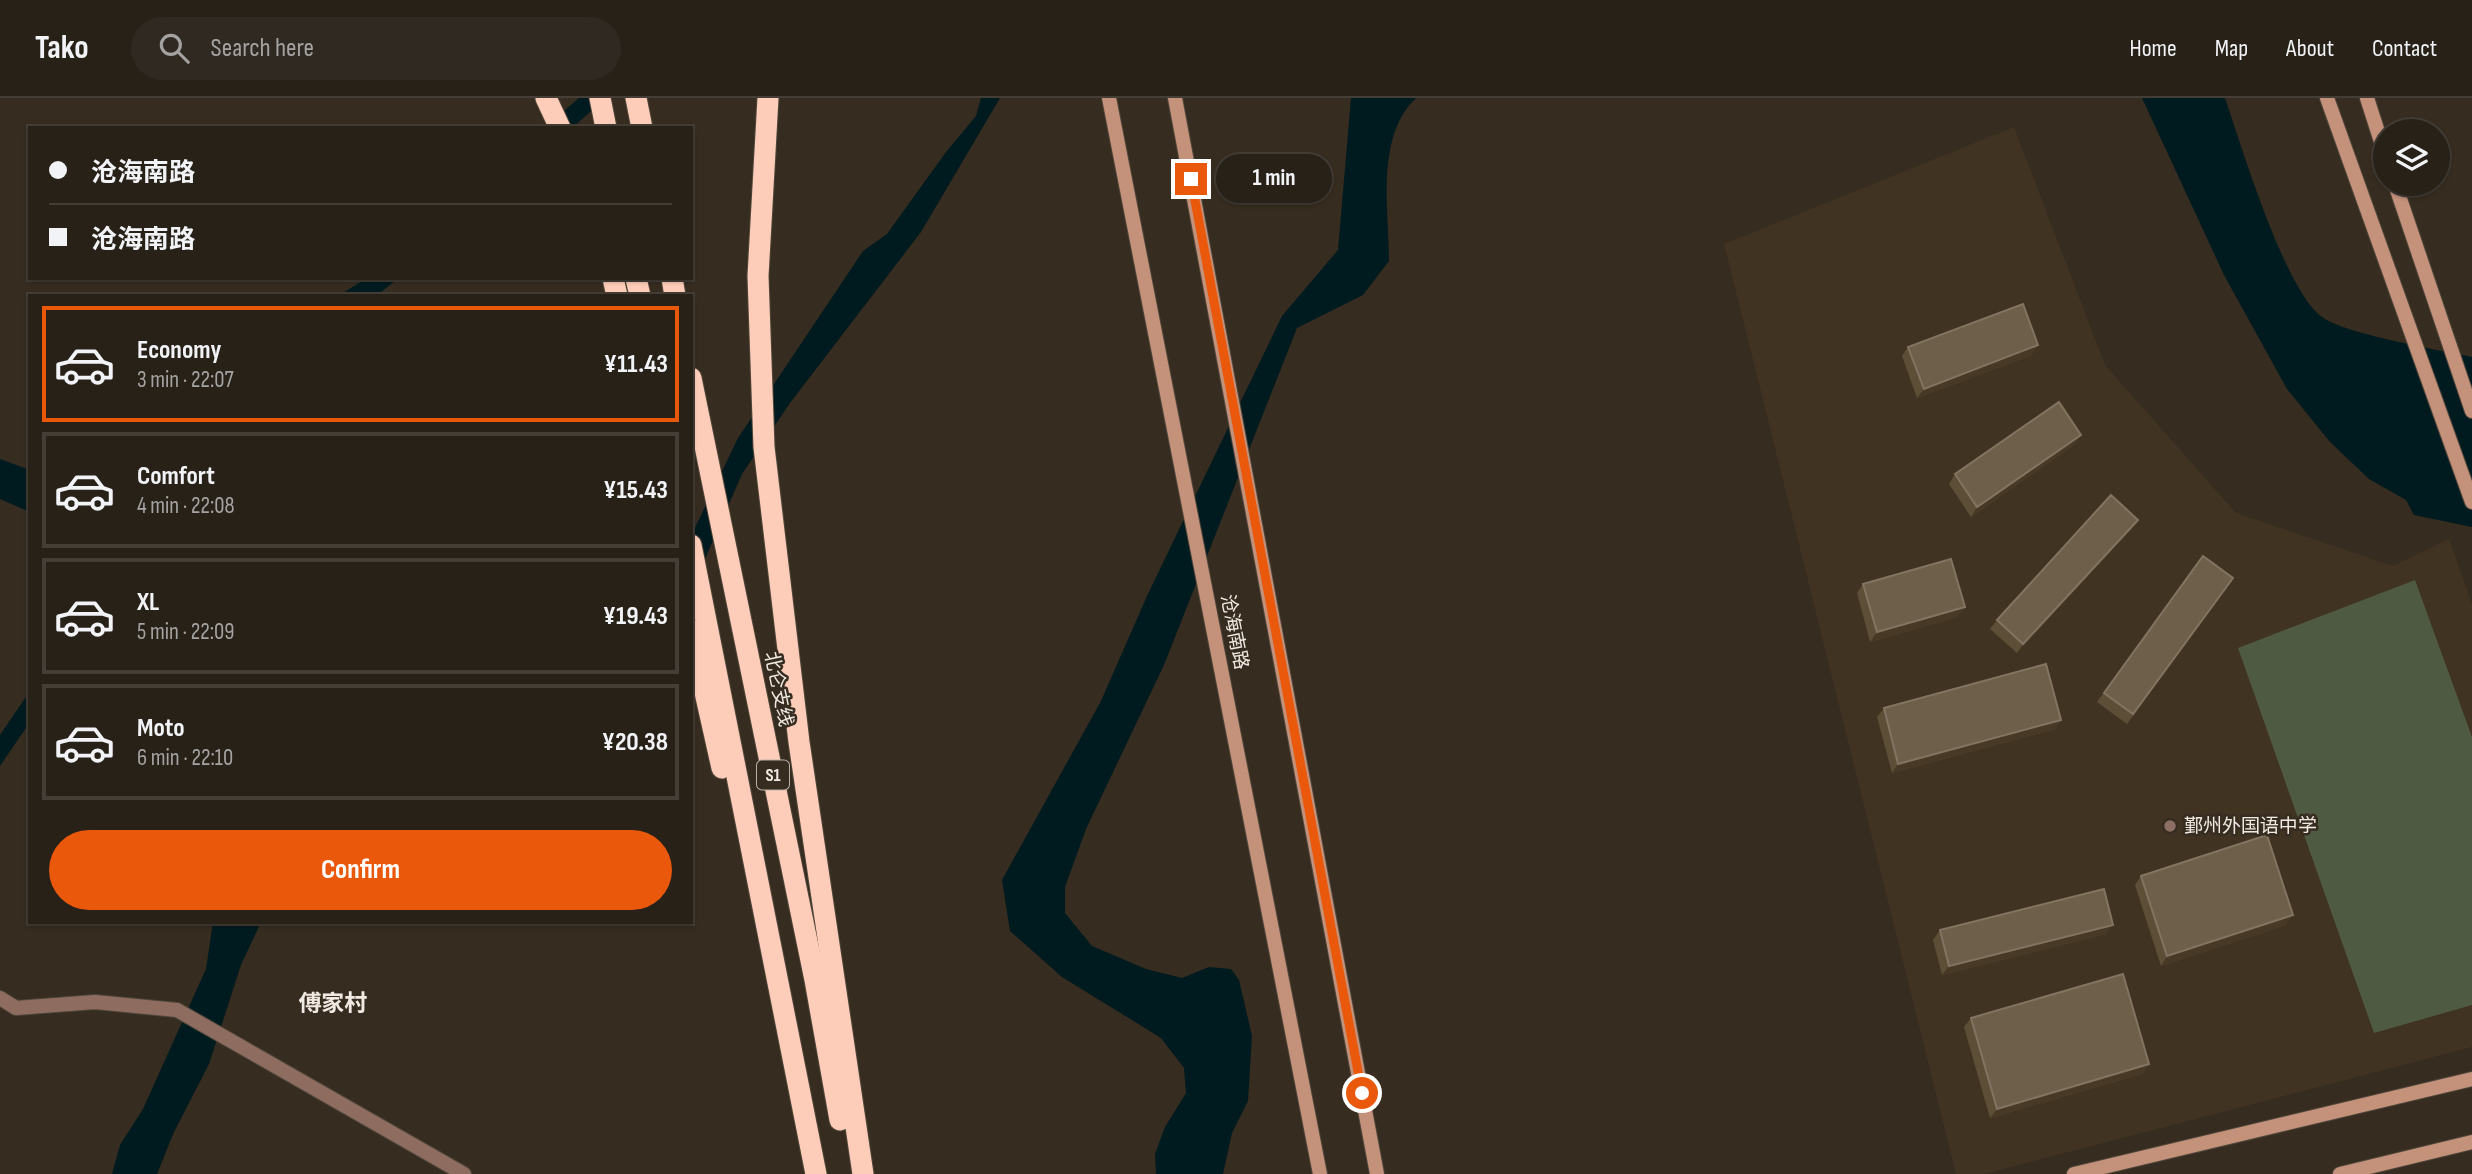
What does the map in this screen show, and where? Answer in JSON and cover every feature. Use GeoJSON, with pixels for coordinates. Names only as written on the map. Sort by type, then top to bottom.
{"type":"FeatureCollection","features":[{"type":"Feature","properties":{"kind":"highway"},"geometry":{"type":"LineString","coordinates":[[600,98],[606,126]]}},
{"type":"Feature","properties":{"kind":"highway"},"geometry":{"type":"LineString","coordinates":[[636,98],[642,126]]}},
{"type":"Feature","properties":{"kind":"highway"},"geometry":{"type":"LineString","coordinates":[[768,98],[758,276],[763,434],[831,972],[863,1174]]}},
{"type":"Feature","properties":{"kind":"highway"},"geometry":{"type":"LineString","coordinates":[[548,102],[559,126]]}},
{"type":"Feature","properties":{"kind":"highway","name":"北仑支线"},"geometry":{"type":"LineString","coordinates":[[693,388],[815,980],[850,1174]]}},
{"type":"Feature","properties":{"kind":"highway","name":"S1"},"geometry":{"type":"LineString","coordinates":[[693,555],[816,1174]]}},
{"type":"Feature","properties":{"kind":"highway"},"geometry":{"type":"LineString","coordinates":[[693,637],[796,1069]]}},
{"type":"Feature","properties":{"kind":"main road","name":"沧海南路"},"geometry":{"type":"LineString","coordinates":[[1109,98],[1320,1174]]}},
{"type":"Feature","properties":{"kind":"main road"},"geometry":{"type":"LineString","coordinates":[[1175,98],[1377,1174]]}},
{"type":"Feature","properties":{"kind":"main road"},"geometry":{"type":"LineString","coordinates":[[2327,98],[2472,502]]}},
{"type":"Feature","properties":{"kind":"main road"},"geometry":{"type":"LineString","coordinates":[[2367,98],[2374,119]]}},
{"type":"Feature","properties":{"kind":"main road"},"geometry":{"type":"LineString","coordinates":[[2399,196],[2472,411]]}},
{"type":"Feature","properties":{"kind":"main road"},"geometry":{"type":"LineString","coordinates":[[2074,1174],[2472,1079]]}},
{"type":"Feature","properties":{"kind":"main road"},"geometry":{"type":"LineString","coordinates":[[2340,1174],[2472,1142]]}},
{"type":"Feature","properties":{"kind":"street"},"geometry":{"type":"LineString","coordinates":[[0,998],[16,1008],[95,1002],[177,1010],[464,1174]]}},
{"type":"Feature","properties":{"kind":"shaded area","name":"鄞州外国语中学"},"geometry":{"type":"Polygon","coordinates":[[[2014,127],[2105,365],[2236,513],[2393,566],[2449,539],[2472,604],[2472,1047],[1984,1174],[1956,1174],[1724,244],[2014,127]]]}},
{"type":"Feature","properties":{"kind":"green space"},"geometry":{"type":"Polygon","coordinates":[[[2415,580],[2472,737],[2472,1005],[2374,1033],[2238,648],[2415,580]]]}},
{"type":"Feature","properties":{"kind":"water"},"geometry":{"type":"Polygon","coordinates":[[[579,98],[606,98],[574,126],[546,126],[579,98]]]}},
{"type":"Feature","properties":{"kind":"water"},"geometry":{"type":"Polygon","coordinates":[[[981,98],[1000,98],[921,232],[790,403],[742,474],[693,586],[693,532],[738,438],[863,251],[887,234],[946,152],[976,116],[981,98]]]}},
{"type":"Feature","properties":{"kind":"water"},"geometry":{"type":"Polygon","coordinates":[[[1351,98],[1416,98],[1403,114],[1394,133],[1389,154],[1389,261],[1363,295],[1297,328],[1164,665],[1086,829],[1065,887],[1065,913],[1092,946],[1146,969],[1182,978],[1209,967],[1231,969],[1239,980],[1252,1036],[1248,1101],[1232,1133],[1223,1174],[1156,1174],[1155,1154],[1165,1127],[1186,1093],[1184,1068],[1161,1038],[1062,977],[1010,931],[1002,880],[1101,701],[1147,596],[1282,316],[1338,250],[1351,98]]]}},
{"type":"Feature","properties":{"kind":"water"},"geometry":{"type":"Polygon","coordinates":[[[2142,98],[2225,98],[2279,249],[2308,302],[2322,317],[2371,335],[2472,357],[2472,527],[2414,515],[2406,500],[2369,479],[2330,442],[2287,389],[2224,275],[2142,98]]]}},
{"type":"Feature","properties":{"kind":"water"},"geometry":{"type":"Polygon","coordinates":[[[364,280],[396,280],[379,294],[341,294],[364,280]]]}},
{"type":"Feature","properties":{"kind":"water"},"geometry":{"type":"Polygon","coordinates":[[[0,459],[28,469],[28,511],[0,499],[0,459]]]}},
{"type":"Feature","properties":{"kind":"water"},"geometry":{"type":"Polygon","coordinates":[[[28,694],[28,725],[0,766],[0,735],[28,694]]]}},
{"type":"Feature","properties":{"kind":"water"},"geometry":{"type":"Polygon","coordinates":[[[213,924],[260,924],[241,965],[209,1064],[174,1132],[157,1174],[112,1174],[120,1145],[143,1109],[206,969],[213,924]]]}},
{"type":"Feature","properties":{"kind":"building"},"geometry":{"type":"Polygon","coordinates":[[[2023,304],[2038,345],[1924,389],[1908,347],[2023,304]]]}},
{"type":"Feature","properties":{"kind":"building"},"geometry":{"type":"Polygon","coordinates":[[[2059,402],[2081,435],[1977,507],[1955,474],[2059,402]]]}},
{"type":"Feature","properties":{"kind":"building"},"geometry":{"type":"Polygon","coordinates":[[[2111,495],[2138,520],[2023,644],[1997,620],[2111,495]]]}},
{"type":"Feature","properties":{"kind":"building"},"geometry":{"type":"Polygon","coordinates":[[[2203,556],[2233,578],[2133,714],[2104,693],[2203,556]]]}},
{"type":"Feature","properties":{"kind":"building"},"geometry":{"type":"Polygon","coordinates":[[[1951,559],[1965,607],[1877,632],[1863,584],[1951,559]]]}},
{"type":"Feature","properties":{"kind":"building"},"geometry":{"type":"Polygon","coordinates":[[[2046,664],[2061,720],[1898,764],[1884,708],[2046,664]]]}},
{"type":"Feature","properties":{"kind":"building"},"geometry":{"type":"Polygon","coordinates":[[[2267,835],[2293,915],[2167,956],[2141,876],[2267,835]]]}},
{"type":"Feature","properties":{"kind":"building"},"geometry":{"type":"Polygon","coordinates":[[[2104,889],[2113,925],[1949,966],[1940,930],[2104,889]]]}},
{"type":"Feature","properties":{"kind":"building"},"geometry":{"type":"Polygon","coordinates":[[[2123,974],[2149,1064],[1997,1109],[1971,1018],[2123,974]]]}},
{"type":"Feature","properties":{"kind":"place","name":"鄞州外国语中学"},"geometry":{"type":"Point","coordinates":[2170,826]}},
{"type":"Feature","properties":{"kind":"district","name":"傅家村"},"geometry":{"type":"Point","coordinates":[333,1004]}},
{"type":"Feature","properties":{"kind":"route"},"geometry":{"type":"LineString","coordinates":[[1191,179],[1362,1093]]}}]}
